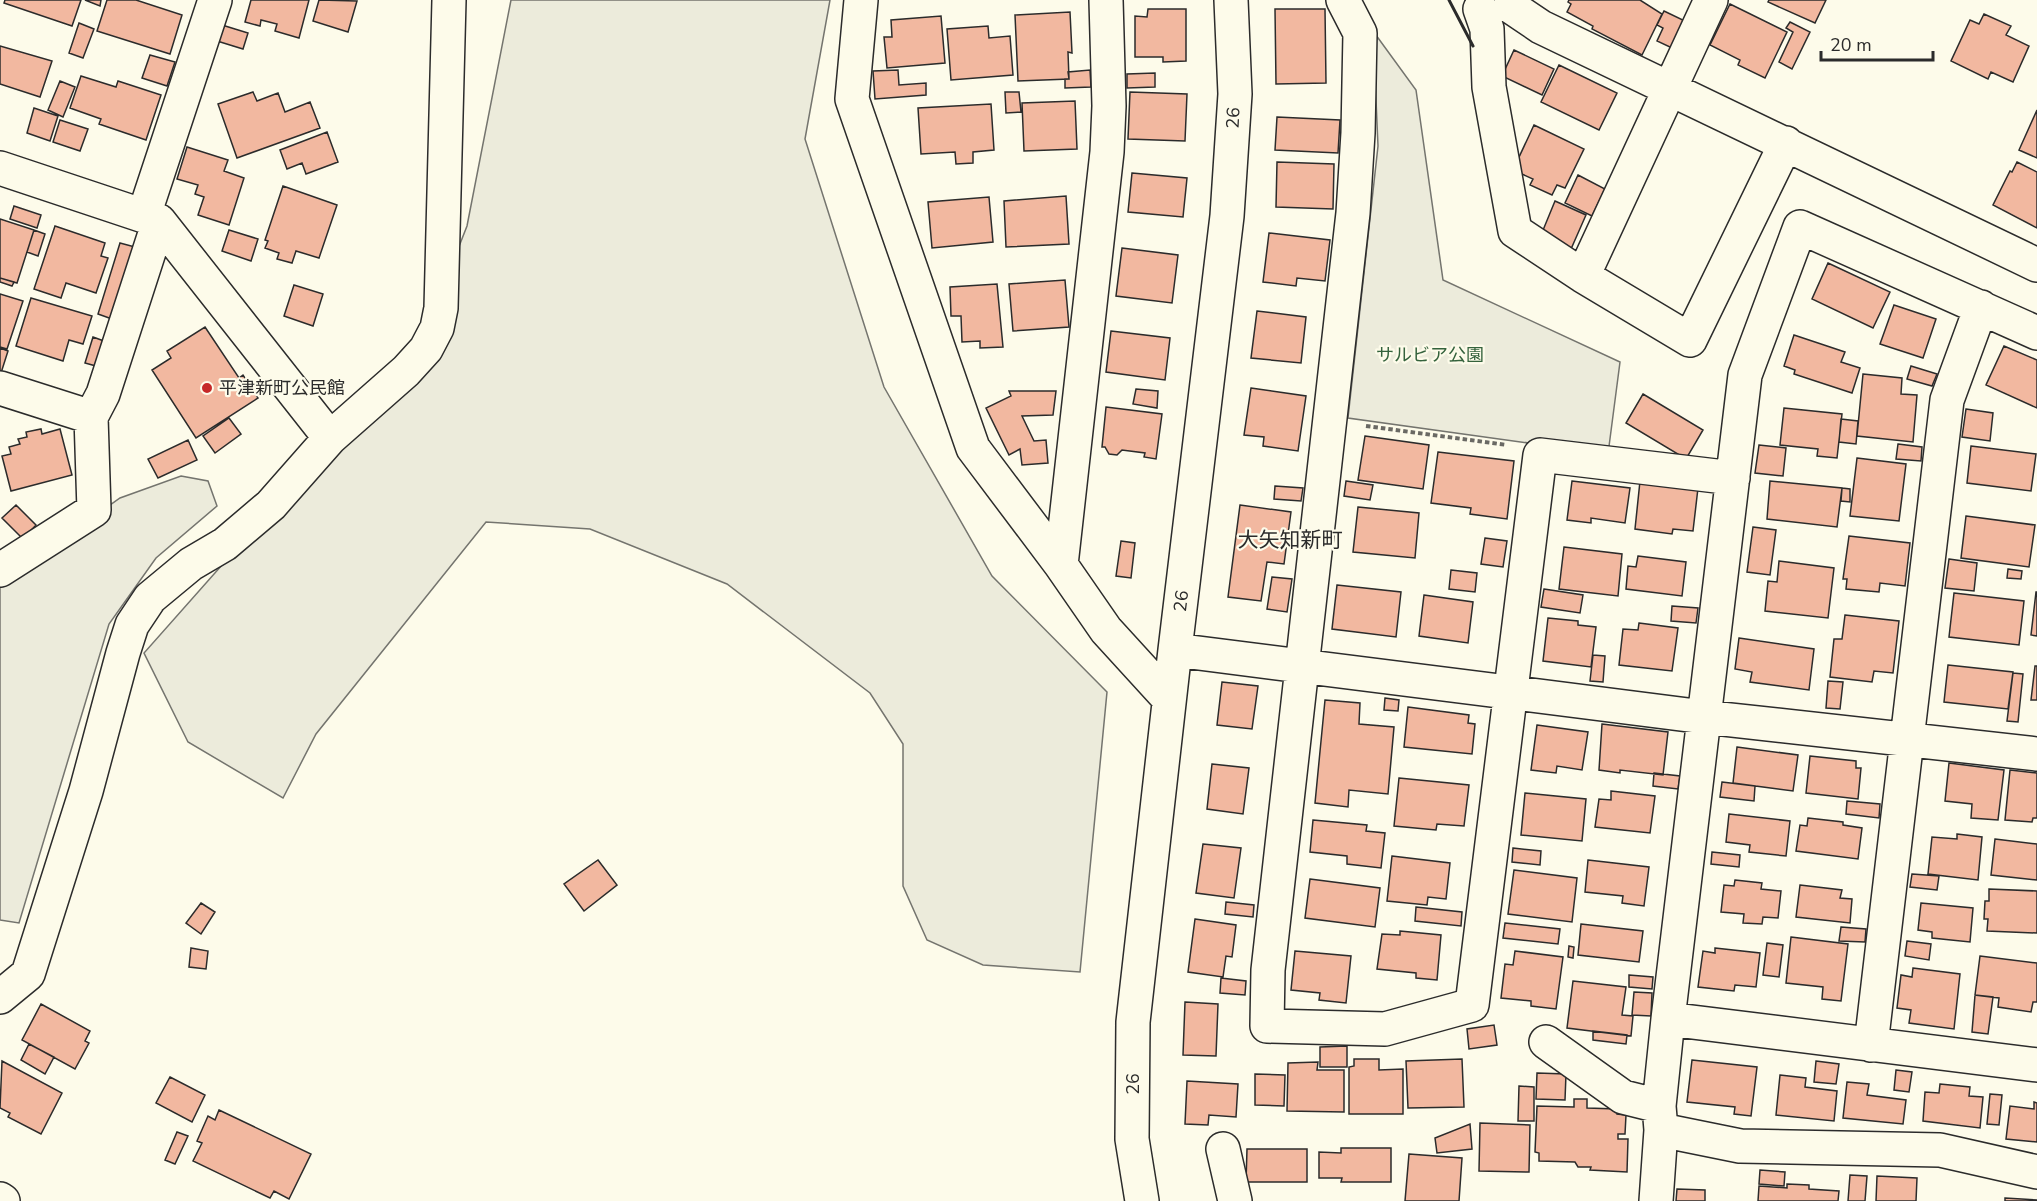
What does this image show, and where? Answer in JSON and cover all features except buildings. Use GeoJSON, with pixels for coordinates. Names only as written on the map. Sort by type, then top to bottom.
{"type":"FeatureCollection","features":[{"type":"Feature","properties":{"kind":"street"},"geometry":{"type":"LineString","coordinates":[[0,570],[94,510],[91,417],[103,394],[151,218],[215,0]]}},
{"type":"Feature","properties":{"kind":"street"},"geometry":{"type":"LineString","coordinates":[[0,998],[28,974],[86,790],[132,625],[150,598],[191,564],[225,544],[271,506],[330,438],[406,371],[426,349],[437,328],[441,308],[449,0]]}},
{"type":"Feature","properties":{"kind":"street"},"geometry":{"type":"LineString","coordinates":[[861,0],[852,99],[973,448],[1061,565],[1106,630],[1169,699]]}},
{"type":"Feature","properties":{"kind":"street"},"geometry":{"type":"LineString","coordinates":[[1061,565],[1107,152],[1109,106],[1106,0]]}},
{"type":"Feature","properties":{"kind":"street","name":"26"},"geometry":{"type":"LineString","coordinates":[[1142,1201],[1132,1139],[1132,1022],[1227,216],[1234,94],[1231,0]]}},
{"type":"Feature","properties":{"kind":"street"},"geometry":{"type":"LineString","coordinates":[[1343,0],[1360,33],[1358,133],[1353,213],[1268,970],[1267,1026],[1385,1029],[1472,1005],[1540,454],[1733,478]]}},
{"type":"Feature","properties":{"kind":"street"},"geometry":{"type":"LineString","coordinates":[[1583,276],[1711,0]]}},
{"type":"Feature","properties":{"kind":"street"},"geometry":{"type":"LineString","coordinates":[[1786,143],[1690,340],[1583,276],[1515,231],[1489,87],[1487,29],[1500,4],[1541,27],[1670,87],[1786,143],[2037,265]]}},
{"type":"Feature","properties":{"kind":"street"},"geometry":{"type":"LineString","coordinates":[[0,168],[151,218],[330,438]]}},
{"type":"Feature","properties":{"kind":"street"},"geometry":{"type":"LineString","coordinates":[[1656,1201],[1668,1019],[1745,375],[1800,227],[2037,333]]}},
{"type":"Feature","properties":{"kind":"street"},"geometry":{"type":"LineString","coordinates":[[1871,1045],[1947,399],[1981,307]]}},
{"type":"Feature","properties":{"kind":"street"},"geometry":{"type":"LineString","coordinates":[[0,388],[91,417]]}},
{"type":"Feature","properties":{"kind":"street"},"geometry":{"type":"LineString","coordinates":[[1175,650],[1704,717],[2037,754]]}},
{"type":"Feature","properties":{"kind":"street"},"geometry":{"type":"LineString","coordinates":[[1668,1019],[2037,1065]]}},
{"type":"Feature","properties":{"kind":"street"},"geometry":{"type":"LineString","coordinates":[[1546,1042],[1623,1097],[1660,1118],[1740,1146],[1940,1150],[2037,1172]]}},
{"type":"Feature","properties":{"kind":"street"},"geometry":{"type":"LineString","coordinates":[[1223,1149],[1235,1201]]}},
{"type":"Feature","properties":{"kind":"path"},"geometry":{"type":"LineString","coordinates":[[1330,422],[1522,447],[1540,454]]}},
{"type":"Feature","properties":{"kind":"green space"},"geometry":{"type":"Polygon","coordinates":[[[511,0],[830,0],[805,139],[884,387],[992,576],[1107,692],[1080,972],[983,965],[927,940],[903,886],[903,744],[870,693],[727,584],[590,529],[486,522],[316,734],[283,798],[188,742],[144,653],[423,338],[467,226],[511,0]]]}},
{"type":"Feature","properties":{"kind":"green space","name":"サルビア公園"},"geometry":{"type":"Polygon","coordinates":[[[1373,31],[1416,90],[1443,280],[1620,362],[1608,454],[1348,418],[1378,146],[1373,31]]]}},
{"type":"Feature","properties":{"kind":"green space"},"geometry":{"type":"Polygon","coordinates":[[[181,476],[208,481],[217,506],[156,558],[109,624],[19,923],[0,920],[0,583],[120,498],[181,476]]]}},
{"type":"Feature","properties":{"kind":"wall"},"geometry":{"type":"LineString","coordinates":[[1449,0],[1473,46]]}},
{"type":"Feature","properties":{"kind":"place","name":"平津新町公民館"},"geometry":{"type":"Point","coordinates":[207,388]}},
{"type":"Feature","properties":{"kind":"district","name":"大矢知新町"},"geometry":{"type":"Point","coordinates":[1290,540]}}]}
